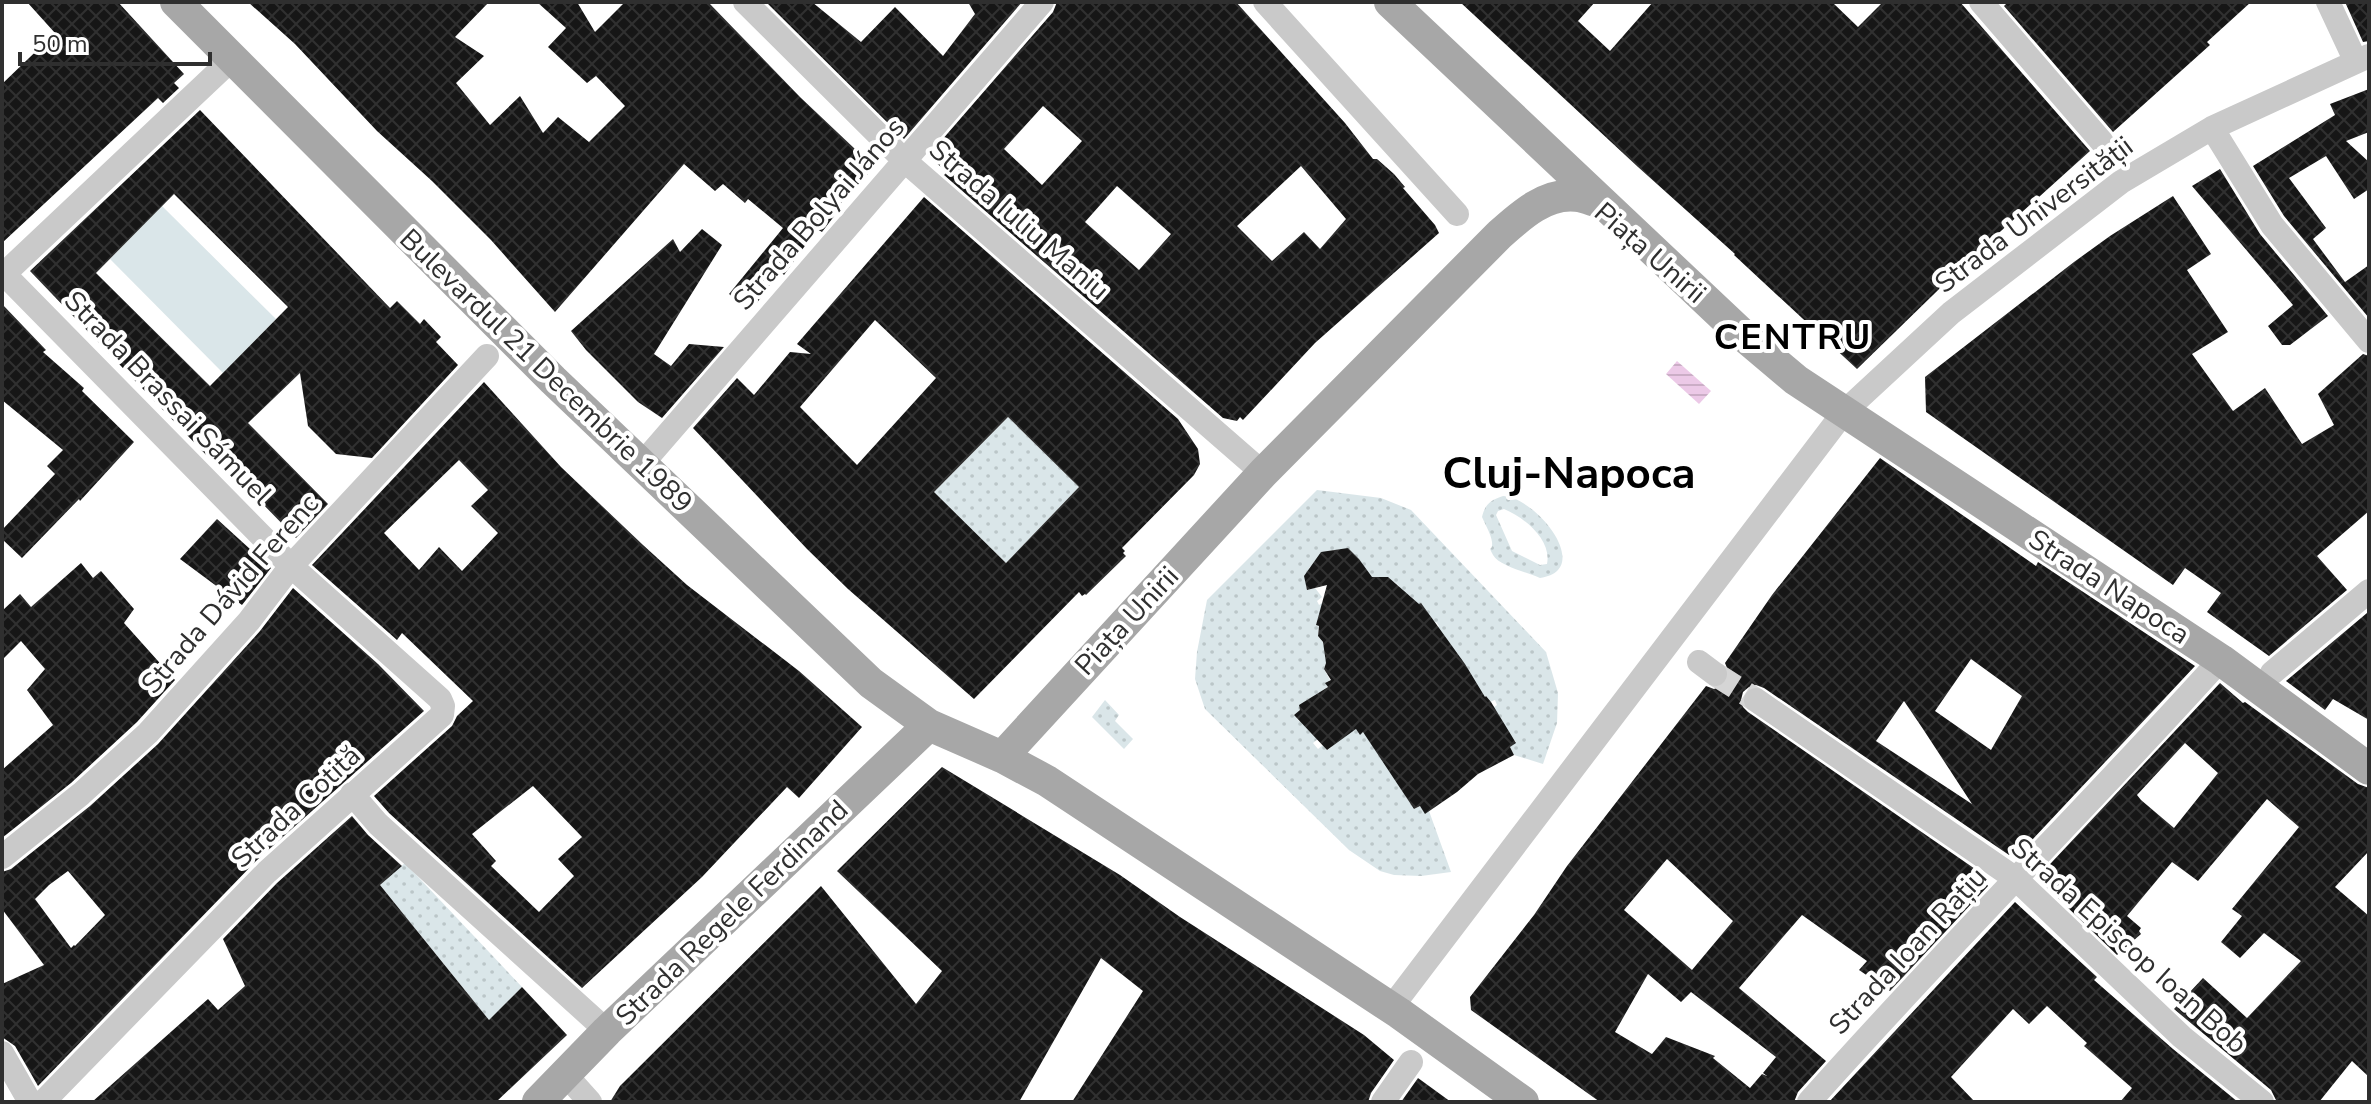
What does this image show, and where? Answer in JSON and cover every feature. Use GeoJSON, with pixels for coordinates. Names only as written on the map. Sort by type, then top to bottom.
{"type":"FeatureCollection","features":[{"type":"Feature","properties":{"kind":"main road","name":"Bulevardul 21 Decembrie 1989"},"geometry":{"type":"LineString","coordinates":[[176,2],[641,465],[871,683],[929,725]]}},
{"type":"Feature","properties":{"kind":"main road"},"geometry":{"type":"LineString","coordinates":[[1390,2],[1602,203]]}},
{"type":"Feature","properties":{"kind":"main road","name":"Piața Unirii"},"geometry":{"type":"LineString","coordinates":[[1002,757],[1263,473],[1492,242],[1524,213],[1552,199],[1576,196],[1602,203],[1764,354],[1844,412]]}},
{"type":"Feature","properties":{"kind":"main road","name":"Strada Napoca"},"geometry":{"type":"LineString","coordinates":[[1844,412],[2221,660],[2369,769]]}},
{"type":"Feature","properties":{"kind":"main road"},"geometry":{"type":"LineString","coordinates":[[929,725],[1047,781],[1395,1010],[1523,1102]]}},
{"type":"Feature","properties":{"kind":"main road","name":"Strada Regele Ferdinand"},"geometry":{"type":"LineString","coordinates":[[538,1102],[607,1031],[929,725]]}},
{"type":"Feature","properties":{"kind":"street","name":"Strada Iuliu Maniu"},"geometry":{"type":"LineString","coordinates":[[745,2],[905,161],[1263,473]]}},
{"type":"Feature","properties":{"kind":"street","name":"Strada Bolyai János"},"geometry":{"type":"LineString","coordinates":[[641,465],[1042,2]]}},
{"type":"Feature","properties":{"kind":"street"},"geometry":{"type":"LineString","coordinates":[[1265,2],[1457,214]]}},
{"type":"Feature","properties":{"kind":"street"},"geometry":{"type":"LineString","coordinates":[[1981,2],[2102,142]]}},
{"type":"Feature","properties":{"kind":"street"},"geometry":{"type":"LineString","coordinates":[[2328,2],[2362,59]]}},
{"type":"Feature","properties":{"kind":"street"},"geometry":{"type":"LineString","coordinates":[[3,274],[232,59]]}},
{"type":"Feature","properties":{"kind":"street","name":"Strada Universității"},"geometry":{"type":"LineString","coordinates":[[1844,412],[1951,313],[2121,182],[2212,128],[2362,59]]}},
{"type":"Feature","properties":{"kind":"street"},"geometry":{"type":"LineString","coordinates":[[2212,128],[2272,225],[2369,341]]}},
{"type":"Feature","properties":{"kind":"street","name":"Strada Brassai Sámuel"},"geometry":{"type":"LineString","coordinates":[[3,274],[291,566]]}},
{"type":"Feature","properties":{"kind":"street","name":"Strada Dávid Ferenc"},"geometry":{"type":"LineString","coordinates":[[2,857],[81,794],[148,733],[249,621],[291,566],[487,356]]}},
{"type":"Feature","properties":{"kind":"street"},"geometry":{"type":"LineString","coordinates":[[1395,1010],[1844,412]]}},
{"type":"Feature","properties":{"kind":"street","name":"Strada Cotită"},"geometry":{"type":"LineString","coordinates":[[43,1102],[267,872],[442,715],[440,699],[291,566]]}},
{"type":"Feature","properties":{"kind":"street"},"geometry":{"type":"LineString","coordinates":[[2272,673],[2369,591]]}},
{"type":"Feature","properties":{"kind":"street","name":"Strada Ioan Rațiu"},"geometry":{"type":"LineString","coordinates":[[1809,1102],[1898,1002],[2211,670]]}},
{"type":"Feature","properties":{"kind":"street","name":"Strada Episcop Ioan Bob"},"geometry":{"type":"LineString","coordinates":[[1756,700],[2016,879],[2182,1037],[2262,1102]]}},
{"type":"Feature","properties":{"kind":"street"},"geometry":{"type":"LineString","coordinates":[[352,794],[378,824],[607,1031]]}},
{"type":"Feature","properties":{"kind":"street"},"geometry":{"type":"LineString","coordinates":[[2,1053],[30,1102]]}},
{"type":"Feature","properties":{"kind":"street"},"geometry":{"type":"LineString","coordinates":[[1383,1102],[1411,1062]]}},
{"type":"Feature","properties":{"kind":"street"},"geometry":{"type":"LineString","coordinates":[[564,1073],[590,1102]]}},
{"type":"Feature","properties":{"kind":"shaded area"},"geometry":{"type":"Polygon","coordinates":[[[162,206],[276,319],[223,373],[110,259],[162,206]]]}},
{"type":"Feature","properties":{"kind":"shaded area"},"geometry":{"type":"Polygon","coordinates":[[[1677,361],[1711,391],[1699,404],[1666,374],[1677,361]]]}},
{"type":"Feature","properties":{"kind":"shaded area"},"geometry":{"type":"Polygon","coordinates":[[[1008,417],[1079,487],[1006,563],[934,492],[1008,417]]]}},
{"type":"Feature","properties":{"kind":"shaded area"},"geometry":{"type":"Polygon","coordinates":[[[1317,490],[1381,498],[1411,510],[1546,652],[1558,693],[1557,723],[1543,764],[1514,755],[1510,747],[1516,742],[1490,710],[1497,705],[1495,700],[1490,702],[1486,696],[1481,700],[1434,630],[1439,626],[1436,622],[1431,625],[1421,603],[1414,608],[1414,600],[1409,595],[1404,600],[1399,586],[1394,582],[1390,585],[1383,583],[1382,577],[1379,577],[1380,584],[1334,550],[1328,551],[1309,568],[1315,572],[1314,583],[1306,585],[1307,590],[1315,588],[1322,597],[1317,601],[1319,605],[1325,601],[1316,625],[1319,626],[1318,636],[1329,650],[1325,655],[1324,669],[1330,680],[1326,683],[1328,687],[1300,705],[1300,710],[1294,715],[1299,721],[1303,719],[1318,739],[1313,743],[1318,749],[1323,745],[1327,750],[1356,728],[1360,734],[1364,731],[1414,809],[1420,806],[1425,813],[1429,811],[1451,872],[1421,876],[1380,871],[1349,850],[1205,709],[1195,679],[1207,600],[1317,490]]]}},
{"type":"Feature","properties":{"kind":"shaded area"},"geometry":{"type":"Polygon","coordinates":[[[1503,496],[1516,499],[1530,508],[1554,534],[1561,549],[1562,562],[1556,572],[1540,578],[1507,566],[1493,555],[1491,539],[1482,517],[1492,501],[1503,496]],[[1504,509],[1496,515],[1512,551],[1540,565],[1547,564],[1541,538],[1504,509]]]}},
{"type":"Feature","properties":{"kind":"shaded area"},"geometry":{"type":"Polygon","coordinates":[[[1105,700],[1119,715],[1115,721],[1133,739],[1124,749],[1092,717],[1105,700]]]}},
{"type":"Feature","properties":{"kind":"shaded area"},"geometry":{"type":"Polygon","coordinates":[[[405,863],[522,987],[489,1020],[380,885],[405,863]]]}},
{"type":"Feature","properties":{"kind":"building"},"geometry":{"type":"Polygon","coordinates":[[[27,2],[118,2],[184,74],[174,83],[179,88],[163,103],[158,98],[2,243],[2,84],[55,33],[27,2]]]}},
{"type":"Feature","properties":{"kind":"building"},"geometry":{"type":"Polygon","coordinates":[[[248,2],[489,2],[455,37],[484,56],[456,83],[490,125],[520,96],[543,133],[558,117],[589,142],[625,106],[596,76],[587,83],[548,47],[566,28],[537,2],[577,2],[595,32],[625,2],[708,2],[800,97],[874,167],[833,212],[835,215],[822,232],[817,229],[784,275],[780,271],[751,311],[729,294],[783,228],[748,199],[745,203],[723,184],[715,191],[684,164],[555,312],[491,240],[377,131],[295,44],[248,2]]]}},
{"type":"Feature","properties":{"kind":"building"},"geometry":{"type":"Polygon","coordinates":[[[766,2],[812,2],[861,42],[895,7],[943,56],[975,14],[968,2],[1022,2],[904,139],[766,2]]]}},
{"type":"Feature","properties":{"kind":"building"},"geometry":{"type":"Polygon","coordinates":[[[1057,2],[1236,2],[1345,123],[1373,159],[1394,174],[1439,233],[1315,343],[1243,420],[1240,417],[1237,421],[1223,418],[944,175],[947,172],[928,156],[1053,12],[1057,2]],[[1043,106],[1004,149],[1042,185],[1082,141],[1043,106]],[[1301,166],[1237,226],[1272,261],[1304,232],[1320,249],[1346,219],[1301,166]],[[1117,186],[1085,222],[1139,270],[1171,234],[1117,186]]]}},
{"type":"Feature","properties":{"kind":"building"},"geometry":{"type":"Polygon","coordinates":[[[1460,2],[1595,2],[1578,21],[1610,51],[1653,2],[1832,2],[1858,27],[1883,2],[1960,2],[2090,151],[1971,258],[1857,369],[1460,2]]]}},
{"type":"Feature","properties":{"kind":"building"},"geometry":{"type":"Polygon","coordinates":[[[2008,2],[2251,2],[2207,42],[2210,45],[2113,132],[2004,6],[2008,2]]]}},
{"type":"Feature","properties":{"kind":"building"},"geometry":{"type":"Polygon","coordinates":[[[2345,2],[2369,2],[2369,41],[2363,42],[2345,2]]]}},
{"type":"Feature","properties":{"kind":"building"},"geometry":{"type":"Polygon","coordinates":[[[2369,89],[2369,132],[2346,141],[2369,162],[2369,189],[2354,199],[2326,156],[2289,178],[2326,228],[2313,239],[2345,282],[2369,265],[2369,318],[2284,216],[2253,166],[2335,115],[2330,104],[2369,89]]]}},
{"type":"Feature","properties":{"kind":"building"},"geometry":{"type":"Polygon","coordinates":[[[200,110],[390,308],[397,301],[420,324],[424,319],[441,337],[436,342],[458,365],[372,458],[336,454],[308,426],[300,373],[248,423],[328,504],[296,538],[215,455],[210,459],[30,271],[200,110]],[[174,194],[96,273],[210,386],[288,307],[174,194]]]}},
{"type":"Feature","properties":{"kind":"building"},"geometry":{"type":"Polygon","coordinates":[[[2220,169],[2260,234],[2328,316],[2290,345],[2282,345],[2268,326],[2293,305],[2192,186],[2220,169]]]}},
{"type":"Feature","properties":{"kind":"building"},"geometry":{"type":"Polygon","coordinates":[[[2173,196],[2211,254],[2187,270],[2228,332],[2192,354],[2233,411],[2265,388],[2302,444],[2334,425],[2318,394],[2363,354],[2369,356],[2369,511],[2317,556],[2347,590],[2269,656],[2207,612],[2221,593],[2185,568],[2173,585],[1926,412],[1925,377],[2074,262],[2173,196]]]}},
{"type":"Feature","properties":{"kind":"building"},"geometry":{"type":"Polygon","coordinates":[[[924,197],[1178,419],[1198,449],[1200,464],[1194,475],[1122,548],[1126,556],[1086,595],[1082,596],[1079,592],[974,699],[848,589],[693,428],[737,378],[754,395],[790,352],[811,354],[797,344],[924,197]],[[875,320],[800,407],[857,465],[936,378],[875,320]],[[1008,417],[934,492],[1006,563],[1079,487],[1008,417]]]}},
{"type":"Feature","properties":{"kind":"building"},"geometry":{"type":"Polygon","coordinates":[[[702,229],[722,245],[654,354],[671,366],[689,344],[724,347],[662,418],[638,402],[571,331],[673,239],[680,252],[702,229]]]}},
{"type":"Feature","properties":{"kind":"building"},"geometry":{"type":"Polygon","coordinates":[[[2,304],[46,350],[43,352],[84,388],[82,391],[134,442],[22,558],[2,539],[2,530],[55,474],[47,466],[63,450],[2,400],[2,304]]]}},
{"type":"Feature","properties":{"kind":"building"},"geometry":{"type":"Polygon","coordinates":[[[484,382],[561,467],[643,545],[687,585],[799,671],[862,727],[799,798],[787,787],[702,877],[582,988],[374,796],[452,726],[457,716],[473,701],[402,633],[397,640],[312,565],[484,382]],[[459,460],[384,533],[419,570],[439,547],[462,571],[498,533],[471,506],[488,490],[459,460]],[[533,786],[472,834],[496,861],[491,866],[539,912],[574,876],[558,859],[582,837],[533,786]]]}},
{"type":"Feature","properties":{"kind":"building"},"geometry":{"type":"Polygon","coordinates":[[[1880,458],[2036,566],[2038,562],[2195,666],[2018,855],[2009,855],[1764,688],[1756,685],[1749,687],[1743,692],[1741,700],[1748,712],[1978,871],[1988,886],[1890,991],[1859,970],[1867,961],[1802,915],[1739,988],[1826,1061],[1798,1092],[1794,1102],[1600,1102],[1471,1010],[1470,997],[1706,686],[1714,689],[1726,684],[1730,675],[1725,663],[1772,595],[1880,458]],[[1971,659],[1935,711],[1991,750],[2022,696],[1971,659]],[[1904,701],[1876,741],[1972,804],[1904,701]],[[1667,859],[1624,910],[1692,970],[1733,921],[1667,859]],[[1648,974],[1615,1032],[1652,1054],[1666,1037],[1715,1056],[1713,1058],[1750,1088],[1762,1074],[1767,1076],[1763,1073],[1776,1057],[1691,992],[1681,1002],[1648,974]]]}},
{"type":"Feature","properties":{"kind":"building"},"geometry":{"type":"Polygon","coordinates":[[[217,519],[271,568],[242,605],[180,559],[217,519]]]}},
{"type":"Feature","properties":{"kind":"building"},"geometry":{"type":"Polygon","coordinates":[[[1348,548],[1372,577],[1388,577],[1421,603],[1516,743],[1510,747],[1514,755],[1478,774],[1425,814],[1420,806],[1414,809],[1363,732],[1360,735],[1356,729],[1327,750],[1294,715],[1300,710],[1299,705],[1328,687],[1325,683],[1331,680],[1324,669],[1323,642],[1316,625],[1327,585],[1307,590],[1304,576],[1321,552],[1348,548]]]}},
{"type":"Feature","properties":{"kind":"building"},"geometry":{"type":"Polygon","coordinates":[[[81,563],[93,578],[101,571],[134,609],[124,623],[175,680],[137,722],[71,783],[2,838],[2,770],[53,725],[27,690],[45,669],[21,641],[2,660],[2,611],[20,594],[31,607],[81,563]]]}},
{"type":"Feature","properties":{"kind":"building"},"geometry":{"type":"Polygon","coordinates":[[[293,588],[378,664],[424,711],[256,861],[38,1086],[15,1046],[2,1037],[2,984],[44,965],[2,909],[2,872],[11,869],[90,806],[158,744],[260,631],[293,588]],[[68,871],[35,899],[71,948],[105,915],[68,871]]]}},
{"type":"Feature","properties":{"kind":"building"},"geometry":{"type":"Polygon","coordinates":[[[2367,613],[2369,720],[2333,699],[2325,710],[2286,681],[2367,613]]]}},
{"type":"Feature","properties":{"kind":"building"},"geometry":{"type":"Polygon","coordinates":[[[2220,683],[2243,703],[2358,784],[2369,788],[2369,851],[2335,887],[2369,916],[2369,1077],[2352,1061],[2319,1102],[2277,1102],[2271,1090],[2174,1009],[2203,978],[2247,1018],[2301,961],[2264,933],[2240,958],[2221,942],[2242,916],[2232,909],[2299,827],[2267,799],[2198,881],[2172,862],[2127,916],[2141,928],[2141,934],[2117,955],[2037,878],[2220,683]],[[2185,743],[2137,795],[2174,828],[2218,773],[2185,743]]]}},
{"type":"Feature","properties":{"kind":"building"},"geometry":{"type":"Polygon","coordinates":[[[942,767],[1120,875],[1364,1035],[1394,1060],[1368,1102],[1072,1102],[1143,991],[1101,958],[1019,1102],[610,1102],[620,1086],[821,886],[916,1004],[942,971],[837,871],[942,767]]]}},
{"type":"Feature","properties":{"kind":"building"},"geometry":{"type":"Polygon","coordinates":[[[352,816],[402,866],[380,885],[489,1020],[522,987],[567,1035],[496,1102],[92,1102],[208,999],[218,1010],[245,986],[223,939],[277,883],[352,816]]]}},
{"type":"Feature","properties":{"kind":"building"},"geometry":{"type":"Polygon","coordinates":[[[2015,902],[2097,977],[2094,980],[2238,1102],[2120,1102],[2132,1088],[2084,1046],[2087,1043],[2047,1006],[2029,1024],[2013,1009],[1951,1077],[1975,1102],[1829,1102],[2015,902]]]}},
{"type":"Feature","properties":{"kind":"building"},"geometry":{"type":"Polygon","coordinates":[[[1418,1078],[1451,1102],[1401,1102],[1418,1078]]]}},
{"type":"Feature","properties":{"kind":"tunnel"},"geometry":{"type":"LineString","coordinates":[[1715,674],[1756,700]]}},
{"type":"Feature","properties":{"kind":"district","name":"CENTRU"},"geometry":{"type":"Point","coordinates":[1793,337]}},
{"type":"Feature","properties":{"kind":"district","name":"Cluj-Napoca"},"geometry":{"type":"Point","coordinates":[1569,474]}}]}
